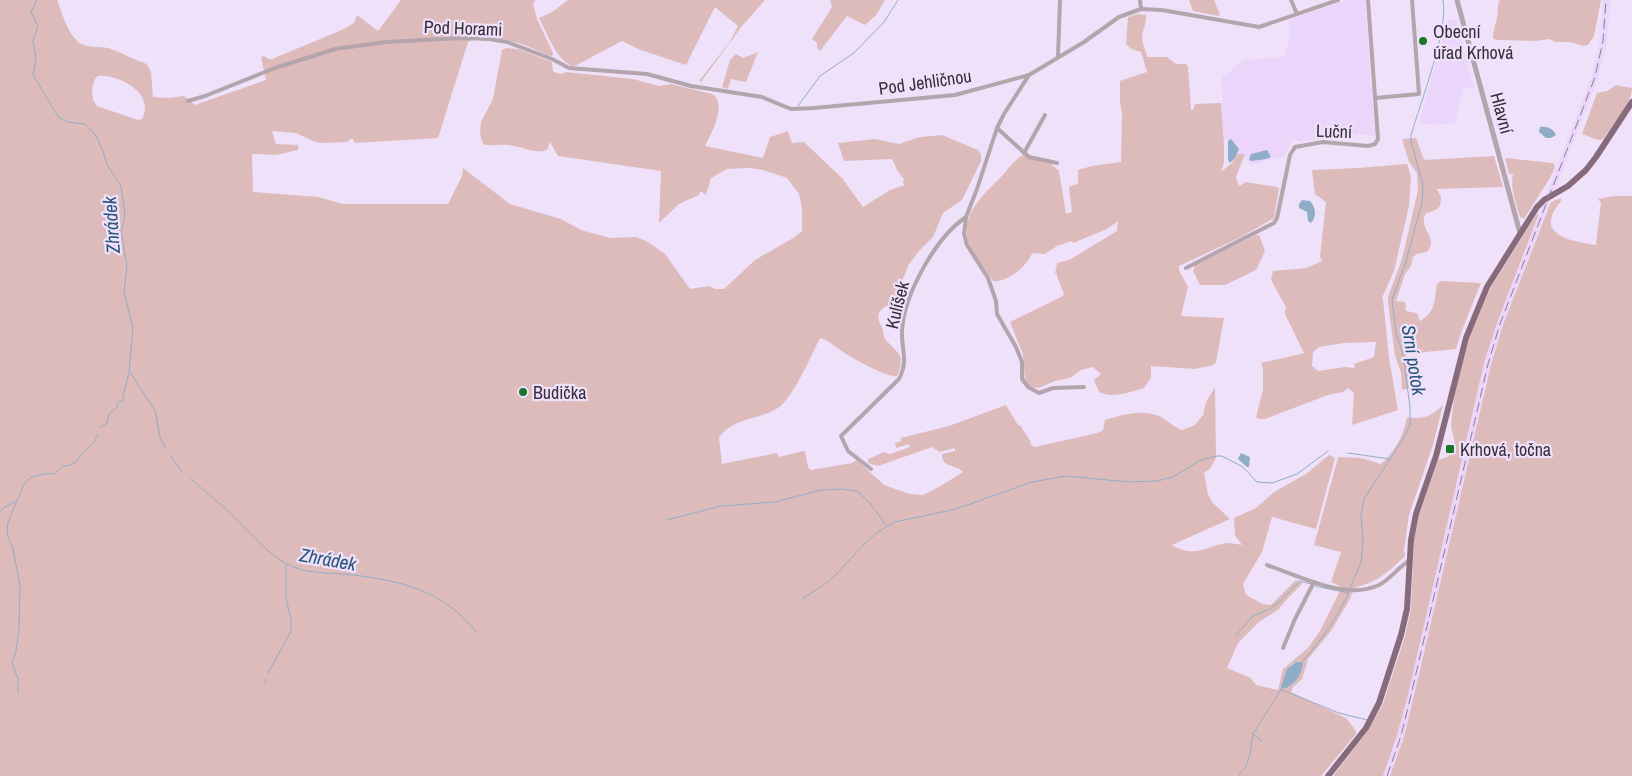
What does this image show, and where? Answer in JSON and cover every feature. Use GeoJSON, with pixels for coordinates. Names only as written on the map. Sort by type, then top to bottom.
{"type":"FeatureCollection","features":[{"type":"Feature","properties":{"kind":"main road"},"geometry":{"type":"LineString","coordinates":[[1328,776],[1366,728],[1379,703],[1401,635],[1407,609],[1409,561],[1416,514],[1437,451],[1466,338],[1487,287],[1539,204],[1568,186],[1589,167],[1632,102]]}},
{"type":"Feature","properties":{"kind":"street"},"geometry":{"type":"LineString","coordinates":[[1058,57],[1060,0]]}},
{"type":"Feature","properties":{"kind":"street"},"geometry":{"type":"LineString","coordinates":[[1140,0],[1141,9]]}},
{"type":"Feature","properties":{"kind":"street"},"geometry":{"type":"LineString","coordinates":[[1292,0],[1297,14]]}},
{"type":"Feature","properties":{"kind":"street","name":"Pod Jehličnou"},"geometry":{"type":"LineString","coordinates":[[762,96],[791,108],[800,109],[955,95],[1029,76],[1084,42],[1119,16],[1141,9],[1162,10],[1259,27],[1338,0]]}},
{"type":"Feature","properties":{"kind":"street","name":"Luční"},"geometry":{"type":"LineString","coordinates":[[1186,268],[1274,223],[1277,218],[1290,155],[1294,147],[1323,142],[1368,146],[1375,144],[1378,139],[1368,0]]}},
{"type":"Feature","properties":{"kind":"street"},"geometry":{"type":"LineString","coordinates":[[1375,98],[1419,94],[1412,0]]}},
{"type":"Feature","properties":{"kind":"street","name":"Hlavní"},"geometry":{"type":"LineString","coordinates":[[1457,0],[1520,233]]}},
{"type":"Feature","properties":{"kind":"street","name":"Pod Horami"},"geometry":{"type":"LineString","coordinates":[[188,101],[275,68],[335,49],[386,42],[463,38],[507,42],[552,59],[569,68],[646,74],[691,86],[762,96]]}},
{"type":"Feature","properties":{"kind":"street","name":"Kulíšek"},"geometry":{"type":"LineString","coordinates":[[1029,76],[997,128],[978,189],[966,217],[964,234],[967,244],[988,278],[996,301],[997,314],[1022,362],[1022,379],[1028,387],[1040,393],[1053,388],[1084,387]]}},
{"type":"Feature","properties":{"kind":"street"},"geometry":{"type":"LineString","coordinates":[[1024,154],[1045,115]]}},
{"type":"Feature","properties":{"kind":"street"},"geometry":{"type":"LineString","coordinates":[[997,128],[1029,157],[1058,163]]}},
{"type":"Feature","properties":{"kind":"street","name":"Kulíšek"},"geometry":{"type":"LineString","coordinates":[[871,469],[848,451],[841,436],[899,379],[903,371],[905,358],[902,330],[916,279],[942,240],[955,224],[966,217]]}},
{"type":"Feature","properties":{"kind":"street"},"geometry":{"type":"LineString","coordinates":[[1267,565],[1314,582],[1350,590],[1369,589],[1379,585],[1409,561]]}},
{"type":"Feature","properties":{"kind":"street"},"geometry":{"type":"LineString","coordinates":[[1283,648],[1314,582]]}},
{"type":"Feature","properties":{"kind":"shaded area"},"geometry":{"type":"Polygon","coordinates":[[[0,0],[57,0],[67,26],[79,42],[87,46],[111,49],[147,64],[151,72],[153,97],[184,96],[195,105],[266,80],[261,57],[264,56],[272,59],[344,29],[354,23],[357,15],[378,31],[401,0],[536,0],[533,3],[537,19],[553,53],[552,56],[522,44],[485,35],[468,42],[438,138],[355,143],[352,138],[347,142],[320,143],[296,133],[272,131],[276,144],[298,145],[298,150],[276,155],[252,154],[253,192],[318,197],[343,204],[448,204],[462,176],[463,168],[510,204],[561,219],[581,230],[610,238],[636,237],[648,242],[665,254],[690,289],[709,286],[715,289],[724,289],[755,260],[802,231],[802,208],[799,194],[787,178],[763,170],[749,168],[727,169],[711,178],[706,195],[700,191],[699,195],[679,204],[659,223],[661,171],[558,156],[550,142],[547,150],[542,151],[532,151],[512,145],[483,144],[480,134],[481,122],[493,99],[502,50],[506,48],[518,49],[552,62],[553,71],[559,74],[566,72],[633,79],[659,86],[671,84],[712,94],[717,99],[718,112],[714,127],[705,146],[763,158],[770,137],[788,131],[792,143],[804,142],[842,178],[863,207],[890,190],[905,185],[903,183],[904,179],[898,172],[892,159],[844,161],[838,143],[875,139],[899,144],[920,137],[942,135],[978,150],[981,154],[981,161],[962,200],[943,213],[933,237],[909,264],[893,303],[880,312],[879,318],[885,339],[901,358],[897,376],[886,374],[870,367],[820,338],[801,376],[784,403],[770,412],[733,425],[719,437],[722,464],[777,453],[779,457],[803,451],[805,452],[808,467],[811,470],[852,463],[857,460],[884,485],[910,494],[923,495],[963,472],[946,464],[942,458],[942,454],[955,451],[955,448],[940,452],[932,447],[878,466],[868,463],[868,459],[884,452],[890,454],[910,447],[909,444],[896,448],[895,443],[901,441],[901,438],[949,426],[1006,405],[1031,442],[1030,444],[1034,447],[1098,433],[1103,430],[1105,420],[1132,414],[1146,413],[1159,416],[1182,430],[1195,425],[1203,415],[1206,402],[1215,387],[1216,458],[1210,469],[1204,473],[1208,494],[1212,502],[1230,519],[1172,545],[1180,549],[1194,551],[1226,543],[1242,545],[1235,535],[1234,518],[1256,508],[1274,492],[1306,474],[1329,455],[1335,458],[1316,529],[1272,517],[1262,552],[1243,584],[1246,595],[1263,604],[1271,605],[1296,580],[1303,583],[1278,610],[1259,622],[1238,643],[1227,668],[1251,678],[1256,685],[1278,690],[1283,669],[1308,648],[1320,631],[1342,587],[1331,582],[1341,552],[1314,545],[1338,458],[1361,458],[1381,464],[1391,454],[1398,442],[1404,430],[1407,417],[1418,418],[1427,416],[1443,405],[1433,445],[1409,515],[1404,550],[1405,556],[1382,576],[1354,588],[1350,599],[1331,631],[1308,659],[1302,679],[1293,687],[1291,692],[1346,718],[1356,731],[1356,734],[1321,776],[0,776],[0,0]],[[98,76],[92,89],[93,100],[97,106],[138,120],[142,119],[145,110],[144,101],[133,87],[116,78],[98,76]],[[1300,661],[1295,662],[1289,667],[1281,687],[1293,684],[1302,668],[1300,661]]]}},
{"type":"Feature","properties":{"kind":"shaded area"},"geometry":{"type":"Polygon","coordinates":[[[568,0],[765,0],[742,26],[701,82],[699,81],[729,43],[738,26],[715,7],[686,65],[638,49],[622,41],[573,67],[557,52],[539,18],[552,12],[568,0]]]}},
{"type":"Feature","properties":{"kind":"shaded area"},"geometry":{"type":"Polygon","coordinates":[[[830,0],[885,0],[877,14],[865,25],[847,16],[820,51],[817,48],[817,43],[812,39],[832,7],[830,0]]]}},
{"type":"Feature","properties":{"kind":"shaded area"},"geometry":{"type":"Polygon","coordinates":[[[1189,0],[1214,0],[1220,15],[1193,11],[1189,0]]]}},
{"type":"Feature","properties":{"kind":"shaded area"},"geometry":{"type":"Polygon","coordinates":[[[1348,0],[1365,0],[1375,136],[1358,134],[1349,137],[1313,139],[1301,142],[1295,140],[1291,141],[1285,156],[1251,165],[1244,154],[1237,154],[1239,149],[1231,139],[1226,141],[1223,137],[1222,77],[1244,60],[1284,57],[1290,36],[1288,20],[1348,0]]]}},
{"type":"Feature","properties":{"kind":"shaded area"},"geometry":{"type":"Polygon","coordinates":[[[1500,0],[1601,0],[1594,36],[1588,45],[1583,46],[1571,42],[1556,42],[1549,39],[1536,41],[1496,40],[1493,38],[1493,35],[1500,0]]]}},
{"type":"Feature","properties":{"kind":"shaded area"},"geometry":{"type":"Polygon","coordinates":[[[1603,0],[1610,0],[1610,7],[1607,41],[1598,78],[1503,325],[1404,737],[1390,776],[1383,776],[1408,695],[1484,363],[1497,323],[1592,76],[1600,40],[1603,0]]]}},
{"type":"Feature","properties":{"kind":"shaded area"},"geometry":{"type":"Polygon","coordinates":[[[1138,14],[1146,15],[1142,36],[1147,57],[1167,57],[1176,64],[1186,64],[1188,67],[1191,110],[1193,110],[1195,104],[1221,103],[1224,162],[1221,172],[1232,163],[1237,154],[1245,154],[1236,177],[1239,186],[1246,182],[1277,187],[1279,189],[1274,218],[1241,237],[1179,266],[1179,270],[1188,287],[1181,316],[1224,318],[1216,362],[1213,365],[1195,369],[1151,366],[1151,378],[1144,388],[1116,395],[1099,392],[1094,380],[1101,374],[1093,367],[1081,370],[1070,378],[1055,381],[1039,388],[1030,387],[1025,380],[1023,354],[1010,322],[1063,296],[1057,273],[1055,274],[1057,263],[1069,260],[1117,231],[1118,221],[1107,229],[1073,243],[1072,241],[1057,246],[1045,254],[1032,253],[1022,268],[1016,273],[1004,280],[998,281],[993,281],[969,245],[966,231],[967,222],[981,198],[1022,155],[1050,163],[1059,171],[1066,214],[1072,212],[1069,188],[1078,184],[1078,170],[1121,162],[1122,113],[1120,81],[1147,72],[1141,52],[1131,49],[1126,44],[1128,17],[1138,14]]]}},
{"type":"Feature","properties":{"kind":"shaded area"},"geometry":{"type":"Polygon","coordinates":[[[1448,20],[1456,20],[1474,88],[1463,89],[1455,123],[1436,125],[1419,123],[1448,20]]]}},
{"type":"Feature","properties":{"kind":"shaded area"},"geometry":{"type":"Polygon","coordinates":[[[758,52],[746,82],[731,79],[728,89],[722,87],[730,60],[736,54],[743,58],[758,52]]]}},
{"type":"Feature","properties":{"kind":"shaded area"},"geometry":{"type":"Polygon","coordinates":[[[1616,85],[1632,88],[1629,101],[1621,115],[1603,139],[1598,140],[1582,134],[1597,93],[1607,91],[1616,85]]]}},
{"type":"Feature","properties":{"kind":"shaded area"},"geometry":{"type":"Polygon","coordinates":[[[1416,138],[1424,160],[1494,156],[1503,187],[1437,189],[1441,197],[1440,206],[1436,210],[1426,213],[1424,219],[1424,224],[1430,237],[1430,246],[1427,252],[1416,254],[1413,257],[1396,301],[1405,302],[1406,311],[1417,313],[1420,321],[1432,310],[1437,284],[1441,281],[1481,283],[1456,349],[1406,354],[1410,388],[1402,390],[1401,373],[1395,355],[1388,297],[1402,259],[1418,190],[1417,173],[1409,162],[1402,139],[1416,138]]]}},
{"type":"Feature","properties":{"kind":"shaded area"},"geometry":{"type":"Polygon","coordinates":[[[1505,158],[1553,163],[1555,167],[1524,219],[1520,217],[1515,201],[1513,174],[1509,174],[1505,158]]]}},
{"type":"Feature","properties":{"kind":"shaded area"},"geometry":{"type":"Polygon","coordinates":[[[1407,164],[1411,177],[1409,206],[1394,271],[1382,298],[1389,358],[1398,410],[1352,425],[1354,393],[1348,388],[1343,392],[1328,395],[1265,419],[1258,419],[1256,417],[1263,390],[1263,369],[1261,363],[1304,353],[1285,314],[1286,307],[1271,280],[1273,271],[1306,268],[1322,261],[1320,256],[1326,202],[1315,194],[1312,170],[1407,164]],[[1376,342],[1344,343],[1319,347],[1313,352],[1312,366],[1318,371],[1345,367],[1355,368],[1354,364],[1374,357],[1376,342]]]}},
{"type":"Feature","properties":{"kind":"shaded area"},"geometry":{"type":"Polygon","coordinates":[[[1614,196],[1632,196],[1632,776],[1390,776],[1404,737],[1491,365],[1503,325],[1551,202],[1561,198],[1553,212],[1551,222],[1553,229],[1558,234],[1575,241],[1596,245],[1601,203],[1598,199],[1614,196]]]}},
{"type":"Feature","properties":{"kind":"shaded area"},"geometry":{"type":"Polygon","coordinates":[[[1538,212],[1484,363],[1408,695],[1383,776],[1333,776],[1369,729],[1383,704],[1405,636],[1411,609],[1414,540],[1419,515],[1438,460],[1454,452],[1455,444],[1451,426],[1454,396],[1469,339],[1490,289],[1538,212]]]}},
{"type":"Feature","properties":{"kind":"shaded area"},"geometry":{"type":"Polygon","coordinates":[[[1259,235],[1265,251],[1256,270],[1225,285],[1200,285],[1193,271],[1195,265],[1259,235]]]}},
{"type":"Feature","properties":{"kind":"water"},"geometry":{"type":"Polygon","coordinates":[[[1540,127],[1549,128],[1556,135],[1546,138],[1539,132],[1540,127]]]}},
{"type":"Feature","properties":{"kind":"water"},"geometry":{"type":"Polygon","coordinates":[[[1231,139],[1239,149],[1235,158],[1230,163],[1228,160],[1228,141],[1231,139]]]}},
{"type":"Feature","properties":{"kind":"water"},"geometry":{"type":"Polygon","coordinates":[[[1267,150],[1271,157],[1251,161],[1249,159],[1251,154],[1267,150]]]}},
{"type":"Feature","properties":{"kind":"water"},"geometry":{"type":"Polygon","coordinates":[[[1302,200],[1310,201],[1314,206],[1315,215],[1311,223],[1308,221],[1307,212],[1299,208],[1302,200]]]}},
{"type":"Feature","properties":{"kind":"water"},"geometry":{"type":"Polygon","coordinates":[[[1241,453],[1250,457],[1249,467],[1238,459],[1241,453]]]}},
{"type":"Feature","properties":{"kind":"water"},"geometry":{"type":"Polygon","coordinates":[[[1296,662],[1302,662],[1303,664],[1299,676],[1290,686],[1282,689],[1287,669],[1296,662]]]}},
{"type":"Feature","properties":{"kind":"waterway","name":"Zhrádek"},"geometry":{"type":"LineString","coordinates":[[37,0],[31,12],[38,26],[33,41],[36,58],[33,75],[59,118],[68,122],[85,124],[96,136],[107,165],[121,186],[125,215],[121,232],[127,266],[124,292],[133,328],[129,371],[155,410],[160,437],[166,449]]}},
{"type":"Feature","properties":{"kind":"waterway"},"geometry":{"type":"LineString","coordinates":[[798,106],[820,76],[855,52],[884,22],[898,0]]}},
{"type":"Feature","properties":{"kind":"waterway","name":"Srní potok"},"geometry":{"type":"LineString","coordinates":[[1350,589],[1361,562],[1363,543],[1361,515],[1364,499],[1405,436],[1410,424],[1410,407],[1403,354],[1396,333],[1392,300],[1406,261],[1422,203],[1423,185],[1411,135],[1438,47],[1444,13],[1443,0]]}},
{"type":"Feature","properties":{"kind":"waterway"},"geometry":{"type":"LineString","coordinates":[[99,428],[107,423],[109,414],[117,407],[118,402],[123,401],[129,373]]}},
{"type":"Feature","properties":{"kind":"waterway"},"geometry":{"type":"LineString","coordinates":[[0,512],[18,499],[28,480],[38,475],[54,474],[63,466],[76,462],[98,435]]}},
{"type":"Feature","properties":{"kind":"waterway"},"geometry":{"type":"LineString","coordinates":[[802,599],[828,582],[868,540],[885,527],[895,522],[956,509],[1032,482],[1066,476],[1129,482],[1157,481],[1173,477],[1201,460],[1222,456],[1243,467],[1257,482],[1272,483],[1297,474],[1328,451]]}},
{"type":"Feature","properties":{"kind":"waterway"},"geometry":{"type":"LineString","coordinates":[[1348,453],[1390,459]]}},
{"type":"Feature","properties":{"kind":"waterway","name":"Zhrádek"},"geometry":{"type":"LineString","coordinates":[[170,455],[182,472]]}},
{"type":"Feature","properties":{"kind":"waterway","name":"Zhrádek"},"geometry":{"type":"LineString","coordinates":[[191,479],[228,511],[263,546],[287,564],[307,571],[381,579],[417,589],[434,596],[449,606],[464,618],[477,633]]}},
{"type":"Feature","properties":{"kind":"waterway"},"geometry":{"type":"LineString","coordinates":[[667,520],[721,506],[775,502],[821,490],[840,489],[857,491],[871,504],[886,525]]}},
{"type":"Feature","properties":{"kind":"waterway"},"geometry":{"type":"LineString","coordinates":[[17,500],[8,522],[7,533],[13,549],[20,585],[19,629],[12,663],[18,679],[18,692]]}},
{"type":"Feature","properties":{"kind":"waterway"},"geometry":{"type":"LineString","coordinates":[[268,673],[291,631],[291,620],[286,598],[286,565]]}},
{"type":"Feature","properties":{"kind":"waterway"},"geometry":{"type":"LineString","coordinates":[[1236,635],[1253,616],[1270,609],[1300,581],[1311,584]]}},
{"type":"Feature","properties":{"kind":"waterway"},"geometry":{"type":"LineString","coordinates":[[1315,586],[1348,593]]}},
{"type":"Feature","properties":{"kind":"waterway","name":"Srní potok"},"geometry":{"type":"LineString","coordinates":[[1303,661],[1328,629],[1349,592]]}},
{"type":"Feature","properties":{"kind":"waterway"},"geometry":{"type":"LineString","coordinates":[[265,683],[266,679]]}},
{"type":"Feature","properties":{"kind":"waterway","name":"Srní potok"},"geometry":{"type":"LineString","coordinates":[[1239,776],[1246,766],[1253,734],[1282,688]]}},
{"type":"Feature","properties":{"kind":"waterway"},"geometry":{"type":"LineString","coordinates":[[1282,690],[1339,713],[1367,720]]}},
{"type":"Feature","properties":{"kind":"waterway"},"geometry":{"type":"LineString","coordinates":[[1253,734],[1262,741]]}},
{"type":"Feature","properties":{"kind":"railway"},"geometry":{"type":"LineString","coordinates":[[1387,776],[1401,736],[1488,364],[1500,324],[1595,77],[1603,41],[1606,0]]}},
{"type":"Feature","properties":{"kind":"place","name":"Obecní úřad Krhová"},"geometry":{"type":"Point","coordinates":[1423,41]}},
{"type":"Feature","properties":{"kind":"place","name":"Budička"},"geometry":{"type":"Point","coordinates":[523,392]}},
{"type":"Feature","properties":{"kind":"place","name":"Krhová, točna"},"geometry":{"type":"Point","coordinates":[1450,449]}}]}
